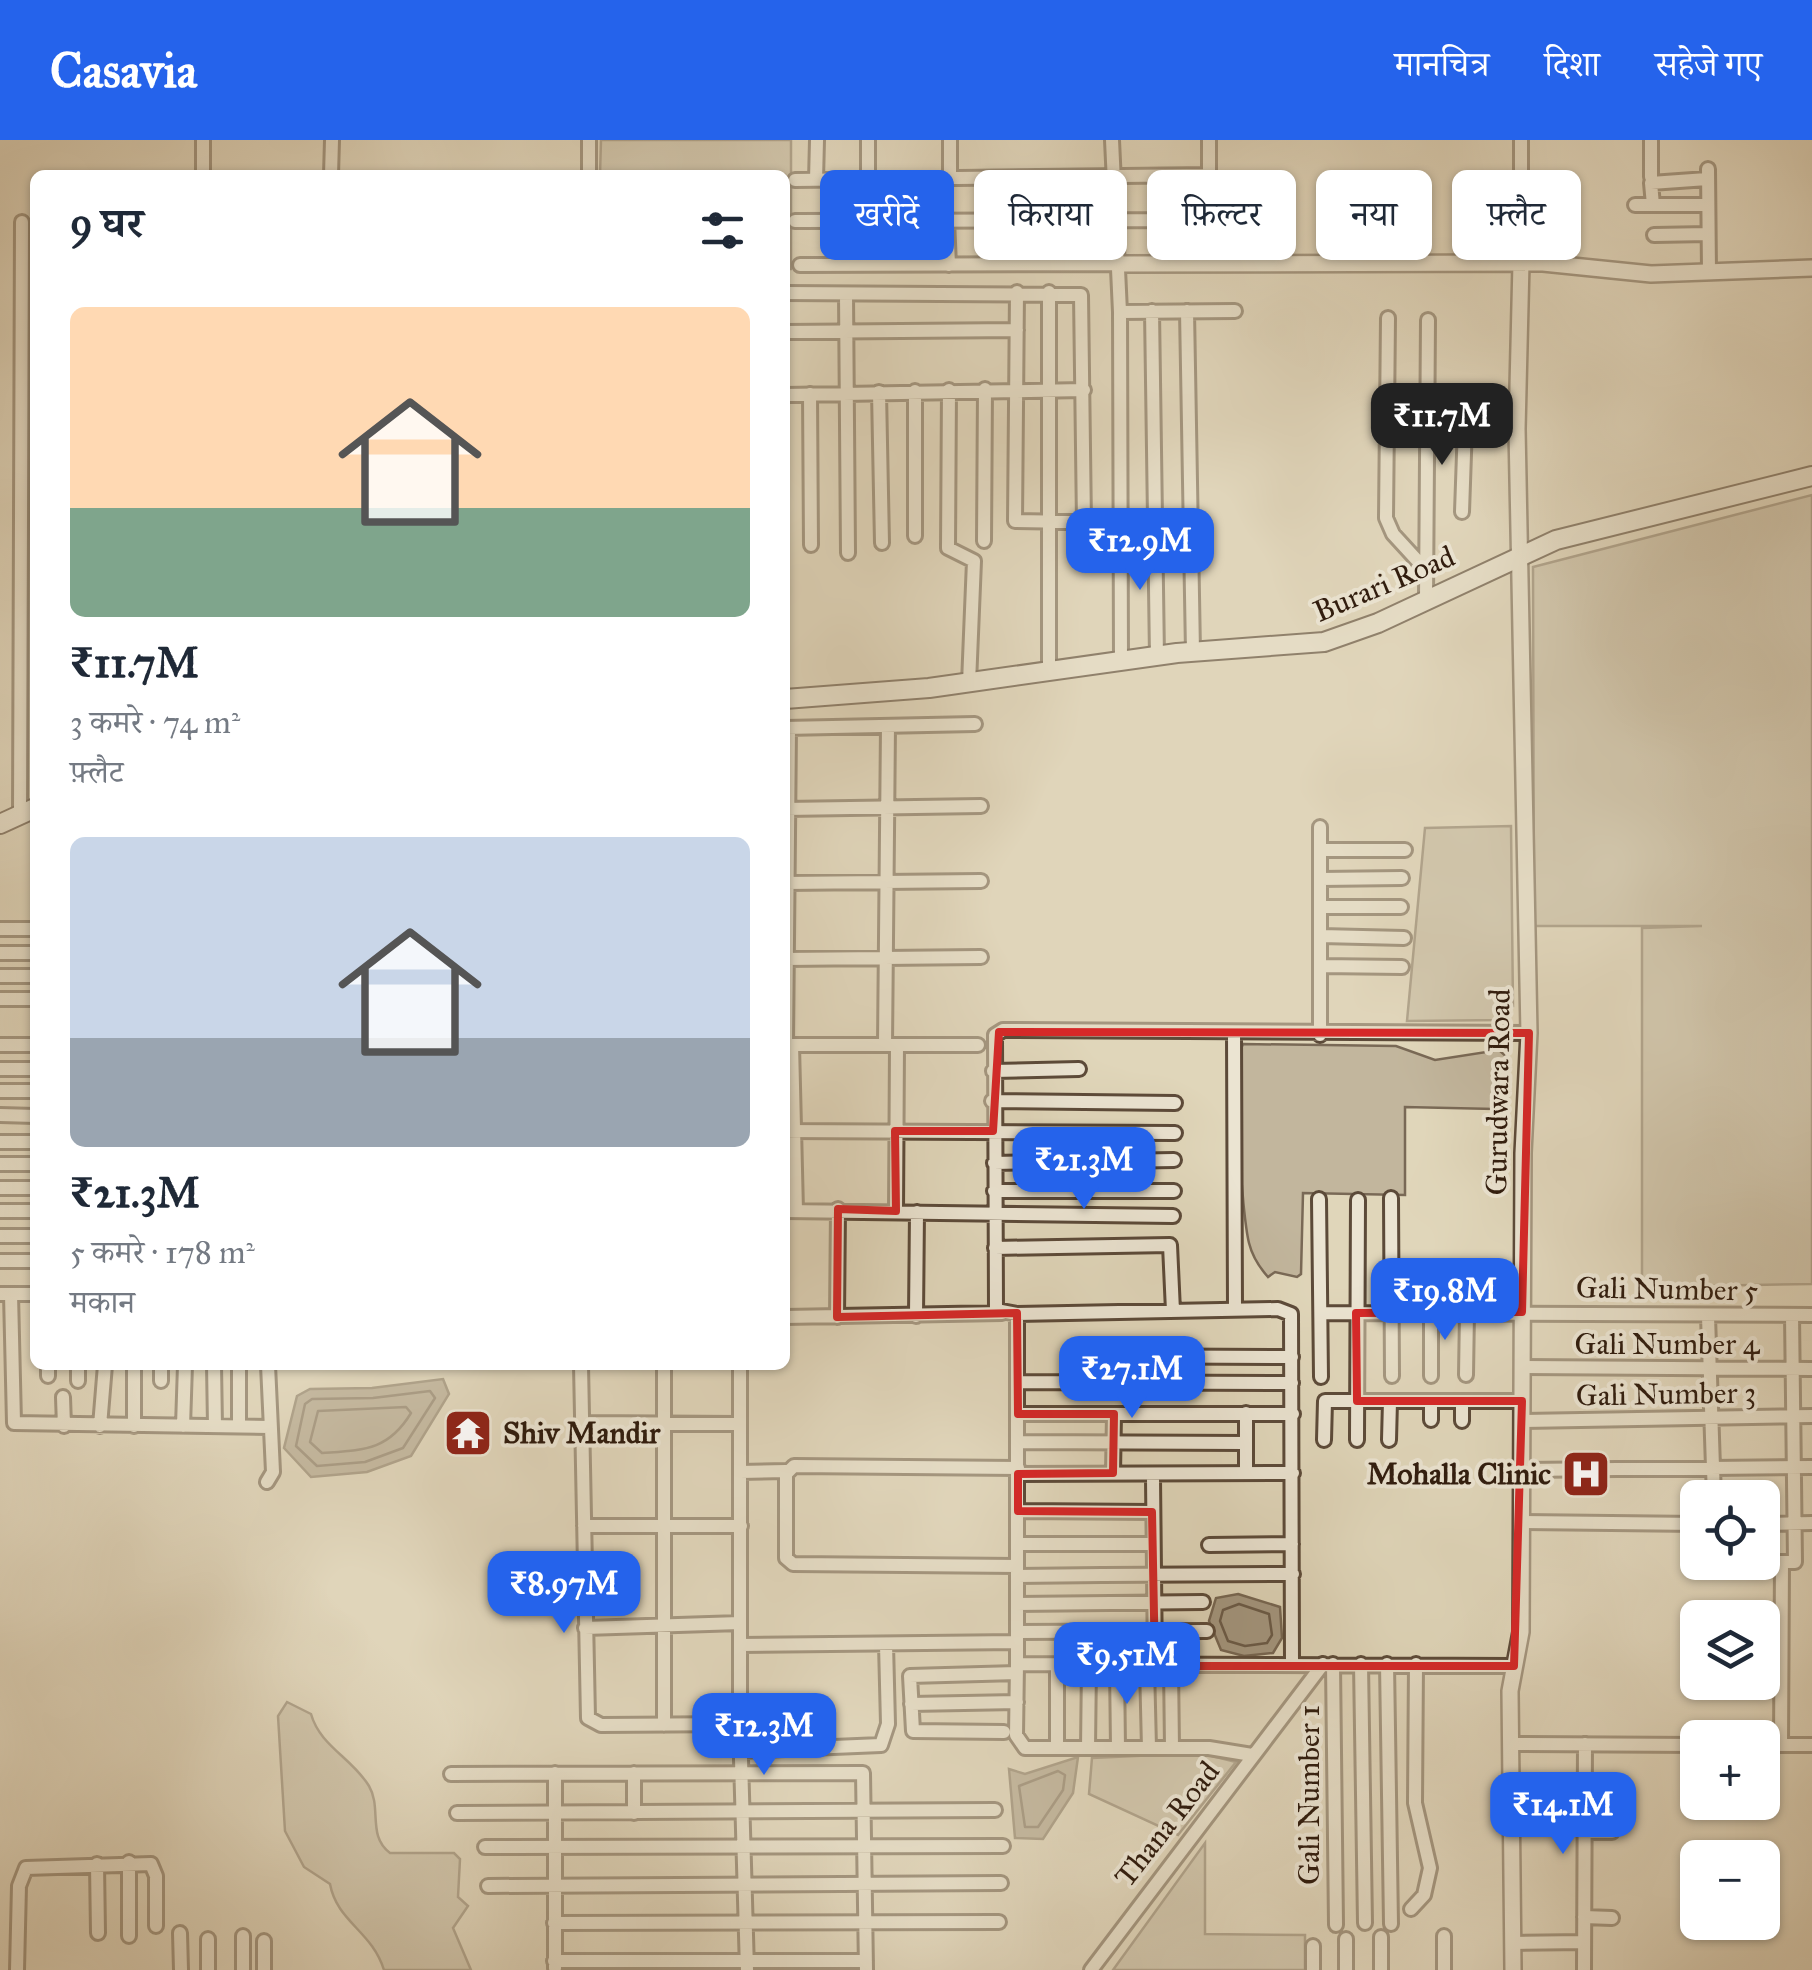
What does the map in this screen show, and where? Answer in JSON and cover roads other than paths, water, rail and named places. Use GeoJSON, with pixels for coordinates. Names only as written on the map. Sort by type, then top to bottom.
{"type":"FeatureCollection","features":[{"type":"Feature","properties":{"kind":"main road","name":"Burari Road"},"geometry":{"type":"LineString","coordinates":[[790,699],[970,683],[1193,652],[1324,642],[1426,599],[1520,553],[1609,524],[1812,476]]}},
{"type":"Feature","properties":{"kind":"main road"},"geometry":{"type":"LineString","coordinates":[[0,824],[28,812]]}},
{"type":"Feature","properties":{"kind":"street"},"geometry":{"type":"LineString","coordinates":[[202,140],[203,170]]}},
{"type":"Feature","properties":{"kind":"street"},"geometry":{"type":"LineString","coordinates":[[331,170],[332,140]]}},
{"type":"Feature","properties":{"kind":"street"},"geometry":{"type":"LineString","coordinates":[[588,170],[589,140]]}},
{"type":"Feature","properties":{"kind":"street"},"geometry":{"type":"LineString","coordinates":[[816,180],[817,140]]}},
{"type":"Feature","properties":{"kind":"street"},"geometry":{"type":"LineString","coordinates":[[868,140],[868,170]]}},
{"type":"Feature","properties":{"kind":"street"},"geometry":{"type":"LineString","coordinates":[[950,140],[950,170]]}},
{"type":"Feature","properties":{"kind":"street"},"geometry":{"type":"LineString","coordinates":[[1112,140],[1114,170]]}},
{"type":"Feature","properties":{"kind":"street"},"geometry":{"type":"LineString","coordinates":[[1208,140],[1208,170]]}},
{"type":"Feature","properties":{"kind":"street"},"geometry":{"type":"LineString","coordinates":[[1521,140],[1521,262]]}},
{"type":"Feature","properties":{"kind":"street"},"geometry":{"type":"LineString","coordinates":[[1651,141],[1651,177]]}},
{"type":"Feature","properties":{"kind":"street"},"geometry":{"type":"LineString","coordinates":[[1654,205],[1651,184],[1707,174],[1709,272]]}},
{"type":"Feature","properties":{"kind":"street"},"geometry":{"type":"LineString","coordinates":[[795,180],[820,180]]}},
{"type":"Feature","properties":{"kind":"street"},"geometry":{"type":"LineString","coordinates":[[1636,206],[1708,205]]}},
{"type":"Feature","properties":{"kind":"street"},"geometry":{"type":"LineString","coordinates":[[795,221],[820,221]]}},
{"type":"Feature","properties":{"kind":"street"},"geometry":{"type":"LineString","coordinates":[[22,222],[28,812]]}},
{"type":"Feature","properties":{"kind":"street"},"geometry":{"type":"LineString","coordinates":[[1654,234],[1708,234]]}},
{"type":"Feature","properties":{"kind":"street"},"geometry":{"type":"LineString","coordinates":[[949,260],[949,265]]}},
{"type":"Feature","properties":{"kind":"street"},"geometry":{"type":"LineString","coordinates":[[1117,260],[1120,662]]}},
{"type":"Feature","properties":{"kind":"street"},"geometry":{"type":"LineString","coordinates":[[1210,260],[1210,264]]}},
{"type":"Feature","properties":{"kind":"street"},"geometry":{"type":"LineString","coordinates":[[800,265],[1521,262],[1650,274],[1812,268]]}},
{"type":"Feature","properties":{"kind":"street","name":"Gurudwara Road"},"geometry":{"type":"LineString","coordinates":[[1513,1970],[1510,1691],[1521,1632],[1522,1312],[1529,1033],[1517,429],[1521,262]]}},
{"type":"Feature","properties":{"kind":"street"},"geometry":{"type":"LineString","coordinates":[[1017,292],[1015,522],[1190,524]]}},
{"type":"Feature","properties":{"kind":"street"},"geometry":{"type":"LineString","coordinates":[[1049,292],[1049,672]]}},
{"type":"Feature","properties":{"kind":"street"},"geometry":{"type":"LineString","coordinates":[[790,293],[1081,295],[1084,524]]}},
{"type":"Feature","properties":{"kind":"street"},"geometry":{"type":"LineString","coordinates":[[846,294],[848,553]]}},
{"type":"Feature","properties":{"kind":"street"},"geometry":{"type":"LineString","coordinates":[[1120,312],[1236,310]]}},
{"type":"Feature","properties":{"kind":"street"},"geometry":{"type":"LineString","coordinates":[[1152,311],[1157,656]]}},
{"type":"Feature","properties":{"kind":"street"},"geometry":{"type":"LineString","coordinates":[[1187,311],[1193,652]]}},
{"type":"Feature","properties":{"kind":"street"},"geometry":{"type":"LineString","coordinates":[[1388,318],[1386,518],[1392,534],[1426,570]]}},
{"type":"Feature","properties":{"kind":"street"},"geometry":{"type":"LineString","coordinates":[[1426,599],[1428,320]]}},
{"type":"Feature","properties":{"kind":"street"},"geometry":{"type":"LineString","coordinates":[[790,332],[1017,330]]}},
{"type":"Feature","properties":{"kind":"street"},"geometry":{"type":"LineString","coordinates":[[984,389],[984,542]]}},
{"type":"Feature","properties":{"kind":"street"},"geometry":{"type":"LineString","coordinates":[[949,390],[948,548],[974,562],[970,683]]}},
{"type":"Feature","properties":{"kind":"street"},"geometry":{"type":"LineString","coordinates":[[790,395],[1084,390]]}},
{"type":"Feature","properties":{"kind":"street"},"geometry":{"type":"LineString","coordinates":[[915,391],[916,536]]}},
{"type":"Feature","properties":{"kind":"street"},"geometry":{"type":"LineString","coordinates":[[879,392],[882,542]]}},
{"type":"Feature","properties":{"kind":"street"},"geometry":{"type":"LineString","coordinates":[[810,394],[811,545]]}},
{"type":"Feature","properties":{"kind":"street"},"geometry":{"type":"LineString","coordinates":[[1387,422],[1517,429]]}},
{"type":"Feature","properties":{"kind":"street"},"geometry":{"type":"LineString","coordinates":[[1462,512],[1465,425]]}},
{"type":"Feature","properties":{"kind":"street"},"geometry":{"type":"LineString","coordinates":[[790,728],[974,724]]}},
{"type":"Feature","properties":{"kind":"street"},"geometry":{"type":"LineString","coordinates":[[888,726],[888,958],[896,1211]]}},
{"type":"Feature","properties":{"kind":"street"},"geometry":{"type":"LineString","coordinates":[[790,809],[981,806]]}},
{"type":"Feature","properties":{"kind":"street"},"geometry":{"type":"LineString","coordinates":[[1320,827],[1320,1035]]}},
{"type":"Feature","properties":{"kind":"street"},"geometry":{"type":"LineString","coordinates":[[1321,850],[1404,850]]}},
{"type":"Feature","properties":{"kind":"street"},"geometry":{"type":"LineString","coordinates":[[1321,879],[1402,878]]}},
{"type":"Feature","properties":{"kind":"street"},"geometry":{"type":"LineString","coordinates":[[790,883],[982,882]]}},
{"type":"Feature","properties":{"kind":"street"},"geometry":{"type":"LineString","coordinates":[[1322,907],[1401,907]]}},
{"type":"Feature","properties":{"kind":"street"},"geometry":{"type":"LineString","coordinates":[[0,929],[30,929]]}},
{"type":"Feature","properties":{"kind":"street"},"geometry":{"type":"LineString","coordinates":[[1321,936],[1404,938]]}},
{"type":"Feature","properties":{"kind":"street"},"geometry":{"type":"LineString","coordinates":[[0,953],[30,953]]}},
{"type":"Feature","properties":{"kind":"street"},"geometry":{"type":"LineString","coordinates":[[790,959],[981,957]]}},
{"type":"Feature","properties":{"kind":"street"},"geometry":{"type":"LineString","coordinates":[[1321,966],[1402,967]]}},
{"type":"Feature","properties":{"kind":"street"},"geometry":{"type":"LineString","coordinates":[[0,976],[30,976]]}},
{"type":"Feature","properties":{"kind":"street"},"geometry":{"type":"LineString","coordinates":[[0,998],[30,998]]}},
{"type":"Feature","properties":{"kind":"street"},"geometry":{"type":"LineString","coordinates":[[1002,1313],[994,1306],[992,1101],[995,1035],[1003,1030],[1320,1035],[1529,1033]]}},
{"type":"Feature","properties":{"kind":"street"},"geometry":{"type":"LineString","coordinates":[[1234,1032],[1235,1309]]}},
{"type":"Feature","properties":{"kind":"street"},"geometry":{"type":"LineString","coordinates":[[790,1045],[978,1045]]}},
{"type":"Feature","properties":{"kind":"street"},"geometry":{"type":"LineString","coordinates":[[0,1046],[30,1046]]}},
{"type":"Feature","properties":{"kind":"street"},"geometry":{"type":"LineString","coordinates":[[0,1069],[30,1068]]}},
{"type":"Feature","properties":{"kind":"street"},"geometry":{"type":"LineString","coordinates":[[993,1071],[1079,1069]]}},
{"type":"Feature","properties":{"kind":"street"},"geometry":{"type":"LineString","coordinates":[[0,1091],[30,1092]]}},
{"type":"Feature","properties":{"kind":"street"},"geometry":{"type":"LineString","coordinates":[[992,1101],[1175,1103]]}},
{"type":"Feature","properties":{"kind":"street"},"geometry":{"type":"LineString","coordinates":[[0,1115],[30,1116]]}},
{"type":"Feature","properties":{"kind":"street"},"geometry":{"type":"LineString","coordinates":[[790,1131],[1174,1133]]}},
{"type":"Feature","properties":{"kind":"street"},"geometry":{"type":"LineString","coordinates":[[0,1142],[30,1142]]}},
{"type":"Feature","properties":{"kind":"street"},"geometry":{"type":"LineString","coordinates":[[994,1163],[1174,1160]]}},
{"type":"Feature","properties":{"kind":"street"},"geometry":{"type":"LineString","coordinates":[[0,1164],[30,1164]]}},
{"type":"Feature","properties":{"kind":"street"},"geometry":{"type":"LineString","coordinates":[[0,1188],[30,1188]]}},
{"type":"Feature","properties":{"kind":"street"},"geometry":{"type":"LineString","coordinates":[[994,1191],[1174,1191]]}},
{"type":"Feature","properties":{"kind":"street"},"geometry":{"type":"LineString","coordinates":[[1392,1198],[1392,1376]]}},
{"type":"Feature","properties":{"kind":"street"},"geometry":{"type":"LineString","coordinates":[[1319,1199],[1321,1377]]}},
{"type":"Feature","properties":{"kind":"street"},"geometry":{"type":"LineString","coordinates":[[1357,1440],[1358,1200]]}},
{"type":"Feature","properties":{"kind":"street"},"geometry":{"type":"LineString","coordinates":[[0,1210],[30,1211]]}},
{"type":"Feature","properties":{"kind":"street"},"geometry":{"type":"LineString","coordinates":[[790,1210],[1174,1216]]}},
{"type":"Feature","properties":{"kind":"street"},"geometry":{"type":"LineString","coordinates":[[837,1316],[838,1210]]}},
{"type":"Feature","properties":{"kind":"street"},"geometry":{"type":"LineString","coordinates":[[916,1316],[917,1212]]}},
{"type":"Feature","properties":{"kind":"street"},"geometry":{"type":"LineString","coordinates":[[0,1236],[30,1236]]}},
{"type":"Feature","properties":{"kind":"street"},"geometry":{"type":"LineString","coordinates":[[995,1248],[1170,1245],[1173,1311]]}},
{"type":"Feature","properties":{"kind":"street"},"geometry":{"type":"LineString","coordinates":[[0,1261],[30,1261]]}},
{"type":"Feature","properties":{"kind":"street"},"geometry":{"type":"LineString","coordinates":[[6,1294],[12,1417],[19,1424],[268,1427]]}},
{"type":"Feature","properties":{"kind":"street"},"geometry":{"type":"LineString","coordinates":[[790,1317],[1235,1309],[1291,1314],[1292,1662]]}},
{"type":"Feature","properties":{"kind":"street"},"geometry":{"type":"LineString","coordinates":[[1431,1312],[1431,1376]]}},
{"type":"Feature","properties":{"kind":"street"},"geometry":{"type":"LineString","coordinates":[[1466,1375],[1467,1312]]}},
{"type":"Feature","properties":{"kind":"street"},"geometry":{"type":"LineString","coordinates":[[1017,1314],[1019,1746],[1227,1749],[1252,1755]]}},
{"type":"Feature","properties":{"kind":"street","name":"Gali Number 5"},"geometry":{"type":"LineString","coordinates":[[1321,1314],[1812,1314]]}},
{"type":"Feature","properties":{"kind":"street"},"geometry":{"type":"LineString","coordinates":[[1792,1315],[1795,1562],[1782,1562],[1781,1744],[1812,1745]]}},
{"type":"Feature","properties":{"kind":"street"},"geometry":{"type":"LineString","coordinates":[[1708,1316],[1714,1480]]}},
{"type":"Feature","properties":{"kind":"street"},"geometry":{"type":"LineString","coordinates":[[1076,1356],[1292,1357]]}},
{"type":"Feature","properties":{"kind":"street","name":"Gali Number 4"},"geometry":{"type":"LineString","coordinates":[[1522,1367],[1812,1369]]}},
{"type":"Feature","properties":{"kind":"street"},"geometry":{"type":"LineString","coordinates":[[78,1370],[78,1382]]}},
{"type":"Feature","properties":{"kind":"street"},"geometry":{"type":"LineString","coordinates":[[100,1426],[105,1370]]}},
{"type":"Feature","properties":{"kind":"street"},"geometry":{"type":"LineString","coordinates":[[134,1370],[134,1426]]}},
{"type":"Feature","properties":{"kind":"street"},"geometry":{"type":"LineString","coordinates":[[162,1370],[162,1381]]}},
{"type":"Feature","properties":{"kind":"street"},"geometry":{"type":"LineString","coordinates":[[183,1426],[185,1370]]}},
{"type":"Feature","properties":{"kind":"street"},"geometry":{"type":"LineString","coordinates":[[214,1370],[215,1426]]}},
{"type":"Feature","properties":{"kind":"street"},"geometry":{"type":"LineString","coordinates":[[239,1370],[239,1426]]}},
{"type":"Feature","properties":{"kind":"street"},"geometry":{"type":"LineString","coordinates":[[267,1482],[273,1472],[268,1370]]}},
{"type":"Feature","properties":{"kind":"street"},"geometry":{"type":"LineString","coordinates":[[581,1370],[587,1710],[592,1723],[740,1724]]}},
{"type":"Feature","properties":{"kind":"street"},"geometry":{"type":"LineString","coordinates":[[664,1370],[664,1724]]}},
{"type":"Feature","properties":{"kind":"street"},"geometry":{"type":"LineString","coordinates":[[740,1370],[740,1724],[746,1965]]}},
{"type":"Feature","properties":{"kind":"street"},"geometry":{"type":"LineString","coordinates":[[1018,1382],[1292,1383]]}},
{"type":"Feature","properties":{"kind":"street"},"geometry":{"type":"LineString","coordinates":[[63,1396],[64,1426]]}},
{"type":"Feature","properties":{"kind":"street"},"geometry":{"type":"LineString","coordinates":[[1324,1440],[1324,1401],[1522,1401]]}},
{"type":"Feature","properties":{"kind":"street"},"geometry":{"type":"LineString","coordinates":[[1389,1440],[1390,1401]]}},
{"type":"Feature","properties":{"kind":"street"},"geometry":{"type":"LineString","coordinates":[[1430,1420],[1431,1401]]}},
{"type":"Feature","properties":{"kind":"street"},"geometry":{"type":"LineString","coordinates":[[1462,1401],[1462,1421]]}},
{"type":"Feature","properties":{"kind":"street"},"geometry":{"type":"LineString","coordinates":[[1018,1414],[1293,1414]]}},
{"type":"Feature","properties":{"kind":"street"},"geometry":{"type":"LineString","coordinates":[[1113,1473],[1114,1414]]}},
{"type":"Feature","properties":{"kind":"street"},"geometry":{"type":"LineString","coordinates":[[1246,1414],[1246,1473]]}},
{"type":"Feature","properties":{"kind":"street","name":"Gali Number 3"},"geometry":{"type":"LineString","coordinates":[[1522,1421],[1812,1416]]}},
{"type":"Feature","properties":{"kind":"street"},"geometry":{"type":"LineString","coordinates":[[582,1423],[740,1424]]}},
{"type":"Feature","properties":{"kind":"street"},"geometry":{"type":"LineString","coordinates":[[1018,1442],[1246,1443]]}},
{"type":"Feature","properties":{"kind":"street"},"geometry":{"type":"LineString","coordinates":[[740,1472],[786,1471],[794,1466],[1113,1473],[1293,1472]]}},
{"type":"Feature","properties":{"kind":"street"},"geometry":{"type":"LineString","coordinates":[[1522,1470],[1812,1467]]}},
{"type":"Feature","properties":{"kind":"street"},"geometry":{"type":"LineString","coordinates":[[786,1471],[786,1558],[792,1564],[1102,1576],[1293,1574]]}},
{"type":"Feature","properties":{"kind":"street"},"geometry":{"type":"LineString","coordinates":[[1149,1748],[1154,1632],[1152,1478]]}},
{"type":"Feature","properties":{"kind":"street"},"geometry":{"type":"LineString","coordinates":[[1018,1511],[1152,1512]]}},
{"type":"Feature","properties":{"kind":"street"},"geometry":{"type":"LineString","coordinates":[[1521,1522],[1680,1524]]}},
{"type":"Feature","properties":{"kind":"street"},"geometry":{"type":"LineString","coordinates":[[1780,1523],[1812,1523]]}},
{"type":"Feature","properties":{"kind":"street"},"geometry":{"type":"LineString","coordinates":[[584,1526],[741,1526]]}},
{"type":"Feature","properties":{"kind":"street"},"geometry":{"type":"LineString","coordinates":[[1018,1544],[1152,1544]]}},
{"type":"Feature","properties":{"kind":"street"},"geometry":{"type":"LineString","coordinates":[[1209,1545],[1292,1544]]}},
{"type":"Feature","properties":{"kind":"street"},"geometry":{"type":"LineString","coordinates":[[1017,1604],[1203,1602]]}},
{"type":"Feature","properties":{"kind":"street"},"geometry":{"type":"LineString","coordinates":[[585,1628],[740,1624]]}},
{"type":"Feature","properties":{"kind":"street"},"geometry":{"type":"LineString","coordinates":[[740,1645],[886,1644],[1207,1632]]}},
{"type":"Feature","properties":{"kind":"street"},"geometry":{"type":"LineString","coordinates":[[742,1751],[881,1746],[888,1724],[886,1644]]}},
{"type":"Feature","properties":{"kind":"street"},"geometry":{"type":"LineString","coordinates":[[1004,1732],[915,1731],[910,1676],[1057,1665],[1292,1662],[1514,1666]]}},
{"type":"Feature","properties":{"kind":"street","name":"Thana Road"},"geometry":{"type":"LineString","coordinates":[[1091,1970],[1252,1755],[1328,1664]]}},
{"type":"Feature","properties":{"kind":"street","name":"Gali Number 1"},"geometry":{"type":"LineString","coordinates":[[1328,1664],[1336,1926]]}},
{"type":"Feature","properties":{"kind":"street"},"geometry":{"type":"LineString","coordinates":[[1362,1664],[1366,1923]]}},
{"type":"Feature","properties":{"kind":"street"},"geometry":{"type":"LineString","coordinates":[[1386,1664],[1391,1924]]}},
{"type":"Feature","properties":{"kind":"street"},"geometry":{"type":"LineString","coordinates":[[1411,1908],[1424,1895],[1430,1868],[1415,1803],[1416,1664]]}},
{"type":"Feature","properties":{"kind":"street"},"geometry":{"type":"LineString","coordinates":[[1057,1665],[1057,1748]]}},
{"type":"Feature","properties":{"kind":"street"},"geometry":{"type":"LineString","coordinates":[[1088,1748],[1089,1665]]}},
{"type":"Feature","properties":{"kind":"street"},"geometry":{"type":"LineString","coordinates":[[1116,1666],[1118,1748]]}},
{"type":"Feature","properties":{"kind":"street"},"geometry":{"type":"LineString","coordinates":[[1170,1666],[1172,1748]]}},
{"type":"Feature","properties":{"kind":"street"},"geometry":{"type":"LineString","coordinates":[[911,1704],[1016,1702]]}},
{"type":"Feature","properties":{"kind":"street"},"geometry":{"type":"LineString","coordinates":[[1512,1744],[1680,1745]]}},
{"type":"Feature","properties":{"kind":"street"},"geometry":{"type":"LineString","coordinates":[[1584,1970],[1585,1744]]}},
{"type":"Feature","properties":{"kind":"street"},"geometry":{"type":"LineString","coordinates":[[451,1774],[556,1773],[742,1773],[858,1771],[866,1778],[866,1965],[554,1966],[556,1773]]}},
{"type":"Feature","properties":{"kind":"street"},"geometry":{"type":"LineString","coordinates":[[634,1773],[634,1813]]}},
{"type":"Feature","properties":{"kind":"street"},"geometry":{"type":"LineString","coordinates":[[1584,1792],[1610,1792]]}},
{"type":"Feature","properties":{"kind":"street"},"geometry":{"type":"LineString","coordinates":[[457,1813],[995,1810]]}},
{"type":"Feature","properties":{"kind":"street"},"geometry":{"type":"LineString","coordinates":[[1584,1832],[1612,1832]]}},
{"type":"Feature","properties":{"kind":"street"},"geometry":{"type":"LineString","coordinates":[[485,1848],[1003,1846]]}},
{"type":"Feature","properties":{"kind":"street"},"geometry":{"type":"LineString","coordinates":[[129,1936],[130,1862]]}},
{"type":"Feature","properties":{"kind":"street"},"geometry":{"type":"LineString","coordinates":[[17,1970],[21,1872],[33,1866],[146,1862],[154,1868],[156,1926]]}},
{"type":"Feature","properties":{"kind":"street"},"geometry":{"type":"LineString","coordinates":[[97,1864],[98,1933]]}},
{"type":"Feature","properties":{"kind":"street"},"geometry":{"type":"LineString","coordinates":[[488,1886],[1002,1884]]}},
{"type":"Feature","properties":{"kind":"street"},"geometry":{"type":"LineString","coordinates":[[1584,1918],[1612,1918]]}},
{"type":"Feature","properties":{"kind":"street"},"geometry":{"type":"LineString","coordinates":[[554,1923],[999,1922]]}},
{"type":"Feature","properties":{"kind":"street"},"geometry":{"type":"LineString","coordinates":[[180,1933],[181,1970]]}},
{"type":"Feature","properties":{"kind":"street"},"geometry":{"type":"LineString","coordinates":[[243,1936],[244,1970]]}},
{"type":"Feature","properties":{"kind":"street"},"geometry":{"type":"LineString","coordinates":[[1444,1936],[1444,1970]]}},
{"type":"Feature","properties":{"kind":"street"},"geometry":{"type":"LineString","coordinates":[[1381,1937],[1381,1970]]}},
{"type":"Feature","properties":{"kind":"street"},"geometry":{"type":"LineString","coordinates":[[208,1939],[208,1970]]}},
{"type":"Feature","properties":{"kind":"street"},"geometry":{"type":"LineString","coordinates":[[1346,1939],[1346,1970]]}},
{"type":"Feature","properties":{"kind":"street"},"geometry":{"type":"LineString","coordinates":[[264,1941],[264,1970]]}},
{"type":"Feature","properties":{"kind":"street"},"geometry":{"type":"LineString","coordinates":[[1513,1942],[1584,1942]]}},
{"type":"Feature","properties":{"kind":"street"},"geometry":{"type":"LineString","coordinates":[[1312,1970],[1313,1946]]}},
{"type":"Feature","properties":{"kind":"water"},"geometry":{"type":"Polygon","coordinates":[[[443,1379],[449,1394],[411,1456],[367,1472],[311,1477],[284,1448],[297,1396],[310,1389],[372,1388],[443,1379]]]}},
{"type":"Feature","properties":{"kind":"water"},"geometry":{"type":"Polygon","coordinates":[[[1238,1594],[1280,1607],[1282,1638],[1273,1653],[1244,1656],[1221,1650],[1209,1621],[1216,1598],[1238,1594]]]}},
{"type":"Feature","properties":{"kind":"water"},"geometry":{"type":"Polygon","coordinates":[[[1078,1757],[1073,1793],[1043,1839],[1015,1838],[1009,1769],[1025,1774],[1078,1757]]]}},
{"type":"Feature","properties":{"kind":"place","name":"Shiv Mandir"},"geometry":{"type":"Point","coordinates":[468,1433]}},
{"type":"Feature","properties":{"kind":"place","name":"Mohalla Clinic"},"geometry":{"type":"Point","coordinates":[1586,1474]}}]}
